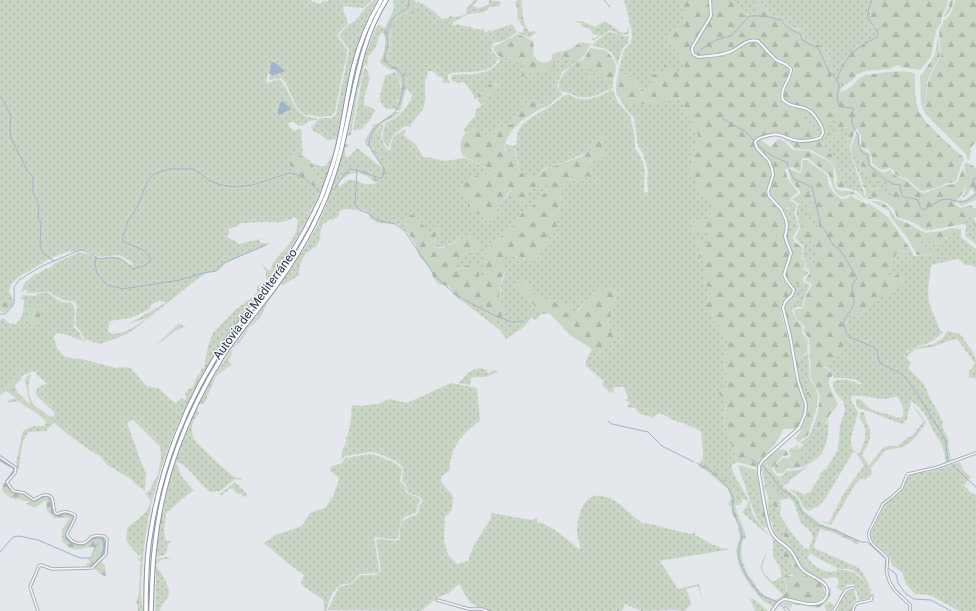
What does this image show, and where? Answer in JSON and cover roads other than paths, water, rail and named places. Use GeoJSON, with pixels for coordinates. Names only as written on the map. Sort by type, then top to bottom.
{"type":"FeatureCollection","features":[{"type":"Feature","properties":{"kind":"highway","name":"Autovía del Mediterráneo"},"geometry":{"type":"LineString","coordinates":[[151,611],[155,543],[161,508],[172,464],[182,436],[198,400],[223,356],[288,267],[309,233],[337,166],[354,64],[369,22],[381,0]]}},
{"type":"Feature","properties":{"kind":"highway","name":"Autovía del Mediterráneo"},"geometry":{"type":"LineString","coordinates":[[342,135],[359,64],[375,21],[387,0]]}},
{"type":"Feature","properties":{"kind":"highway","name":"Autovía del Mediterráneo"},"geometry":{"type":"LineString","coordinates":[[146,611],[146,577],[149,544],[156,502],[167,461],[182,420],[217,356],[293,252],[323,197]]}},
{"type":"Feature","properties":{"kind":"street"},"geometry":{"type":"LineString","coordinates":[[710,0],[712,16],[693,46],[693,54],[698,57],[722,54],[749,41],[758,41],[776,60],[787,64],[791,69],[790,76],[782,94],[783,100],[788,104],[810,110],[821,126],[823,133],[820,138],[804,141],[773,134],[758,138],[755,142],[757,148],[769,161],[772,169],[773,175],[768,191],[769,196],[781,209],[786,220],[787,226],[785,237],[791,253],[784,275],[794,290],[792,296],[785,302],[783,308],[790,336],[798,381],[806,409],[804,418],[799,428],[763,460],[759,466],[759,474],[771,531],[777,539],[790,549],[802,570],[808,575],[821,580],[826,586],[827,590],[824,601],[818,605],[811,605],[784,599],[778,602],[772,611]]}},
{"type":"Feature","properties":{"kind":"street"},"geometry":{"type":"LineString","coordinates":[[910,611],[910,605],[892,588],[887,572],[887,558],[871,542],[869,532],[883,504],[902,488],[908,474],[934,468],[976,452]]}},
{"type":"Feature","properties":{"kind":"street"},"geometry":{"type":"LineString","coordinates":[[0,457],[16,468],[7,482],[12,491],[24,493],[34,500],[44,495],[48,495],[53,501],[55,513],[57,514],[64,512],[75,515],[76,518],[67,534],[68,538],[72,541],[83,543],[91,537],[97,535],[104,536],[107,539],[106,554],[92,568],[52,569],[41,565],[39,566],[30,587],[38,611]]}},
{"type":"Feature","properties":{"kind":"street"},"geometry":{"type":"LineString","coordinates":[[833,611],[838,606],[843,593],[849,588],[854,588]]}},
{"type":"Feature","properties":{"kind":"street"},"geometry":{"type":"LineString","coordinates":[[853,611],[856,603],[870,600],[872,596]]}},
{"type":"Feature","properties":{"kind":"street"},"geometry":{"type":"LineString","coordinates":[[437,600],[469,609],[482,609],[487,611]]}},
{"type":"Feature","properties":{"kind":"street"},"geometry":{"type":"LineString","coordinates":[[785,608],[788,611]]}},
{"type":"Feature","properties":{"kind":"water"},"geometry":{"type":"Polygon","coordinates":[[[273,62],[285,71],[272,76],[269,73],[271,63],[273,62]]]}},
{"type":"Feature","properties":{"kind":"water"},"geometry":{"type":"Polygon","coordinates":[[[283,101],[291,109],[279,115],[280,102],[283,101]]]}},
{"type":"Feature","properties":{"kind":"waterway"},"geometry":{"type":"LineString","coordinates":[[335,188],[350,169],[381,178],[383,177],[384,168],[371,149],[369,141],[371,134],[378,125],[396,112],[401,97],[403,86],[402,74],[400,71],[388,64],[384,59],[388,44],[386,34],[393,18],[409,6],[409,0]]}},
{"type":"Feature","properties":{"kind":"waterway"},"geometry":{"type":"LineString","coordinates":[[604,0],[610,7]]}},
{"type":"Feature","properties":{"kind":"waterway"},"geometry":{"type":"LineString","coordinates":[[837,80],[843,65],[850,55],[877,37],[878,33],[868,18],[868,11],[872,0]]}},
{"type":"Feature","properties":{"kind":"waterway"},"geometry":{"type":"LineString","coordinates":[[700,50],[716,40],[731,36],[749,16],[765,16],[781,20],[789,28],[800,34],[802,40],[819,49],[828,70],[837,80],[839,85],[837,97],[840,107],[853,108],[852,121],[855,130]]}},
{"type":"Feature","properties":{"kind":"waterway"},"geometry":{"type":"LineString","coordinates":[[0,95],[11,116],[11,138],[28,172],[33,176],[33,193],[39,205],[38,218],[41,222],[40,246],[43,253],[54,261]]}},
{"type":"Feature","properties":{"kind":"waterway"},"geometry":{"type":"LineString","coordinates":[[723,119],[746,132],[754,141]]}},
{"type":"Feature","properties":{"kind":"waterway"},"geometry":{"type":"LineString","coordinates":[[856,132],[863,154],[867,154],[869,165],[884,179],[893,184],[900,185],[902,196],[918,200],[920,207],[923,210],[941,200],[947,199],[961,202],[968,200],[976,194]]}},
{"type":"Feature","properties":{"kind":"waterway"},"geometry":{"type":"LineString","coordinates":[[757,143],[770,155],[787,162],[788,167]]}},
{"type":"Feature","properties":{"kind":"waterway"},"geometry":{"type":"LineString","coordinates":[[0,314],[5,314],[13,304],[14,287],[19,280],[42,266],[80,250],[100,259],[112,257],[121,259],[133,269],[143,266],[151,261],[149,256],[142,250],[122,240],[128,221],[138,206],[147,182],[154,174],[169,169],[192,169],[210,181],[221,185],[235,187],[252,185],[293,173],[310,182],[319,192]]}},
{"type":"Feature","properties":{"kind":"waterway"},"geometry":{"type":"LineString","coordinates":[[789,169],[794,179],[812,187],[821,226],[825,230],[833,245],[843,254],[857,278],[852,285],[854,301],[853,306],[843,322],[847,334],[852,338],[873,347],[877,351],[880,363],[903,375],[916,392],[945,439],[948,461]]}},
{"type":"Feature","properties":{"kind":"waterway"},"geometry":{"type":"LineString","coordinates":[[357,170],[355,205],[359,210],[368,213],[377,220],[395,224],[404,230],[435,276],[457,296],[498,317],[512,322],[523,321]]}},
{"type":"Feature","properties":{"kind":"waterway"},"geometry":{"type":"LineString","coordinates":[[976,177],[973,180],[976,191]]}},
{"type":"Feature","properties":{"kind":"waterway"},"geometry":{"type":"LineString","coordinates":[[96,258],[95,264],[97,274],[107,285],[123,289],[180,280],[203,273],[216,271],[224,263],[266,245]]}},
{"type":"Feature","properties":{"kind":"waterway"},"geometry":{"type":"LineString","coordinates":[[608,421],[612,424],[648,432],[662,446],[694,462]]}},
{"type":"Feature","properties":{"kind":"waterway"},"geometry":{"type":"LineString","coordinates":[[751,459],[764,467],[782,490],[796,501],[801,511],[817,525],[834,530],[861,542],[867,542],[886,559],[885,569]]}},
{"type":"Feature","properties":{"kind":"waterway"},"geometry":{"type":"LineString","coordinates":[[0,460],[15,469],[6,482]]}},
{"type":"Feature","properties":{"kind":"waterway"},"geometry":{"type":"LineString","coordinates":[[697,463],[711,471],[728,487],[733,497],[733,512],[742,536],[738,554],[740,563],[760,595],[777,602]]}},
{"type":"Feature","properties":{"kind":"waterway"},"geometry":{"type":"LineString","coordinates":[[952,465],[976,487]]}},
{"type":"Feature","properties":{"kind":"waterway"},"geometry":{"type":"LineString","coordinates":[[6,483],[11,491],[24,494],[34,501],[44,496],[48,496],[52,502],[52,512],[56,515],[65,513],[74,516],[66,534],[68,540],[73,543],[82,545],[97,537],[103,539],[103,552],[96,562]]}},
{"type":"Feature","properties":{"kind":"waterway"},"geometry":{"type":"LineString","coordinates":[[0,552],[13,537],[19,536],[38,540],[80,558],[90,558],[96,545],[99,543]]}},
{"type":"Feature","properties":{"kind":"waterway"},"geometry":{"type":"LineString","coordinates":[[889,569],[896,574],[898,583],[906,594],[914,599],[931,600],[951,611]]}},
{"type":"Feature","properties":{"kind":"waterway"},"geometry":{"type":"LineString","coordinates":[[779,604],[783,607]]}}]}
